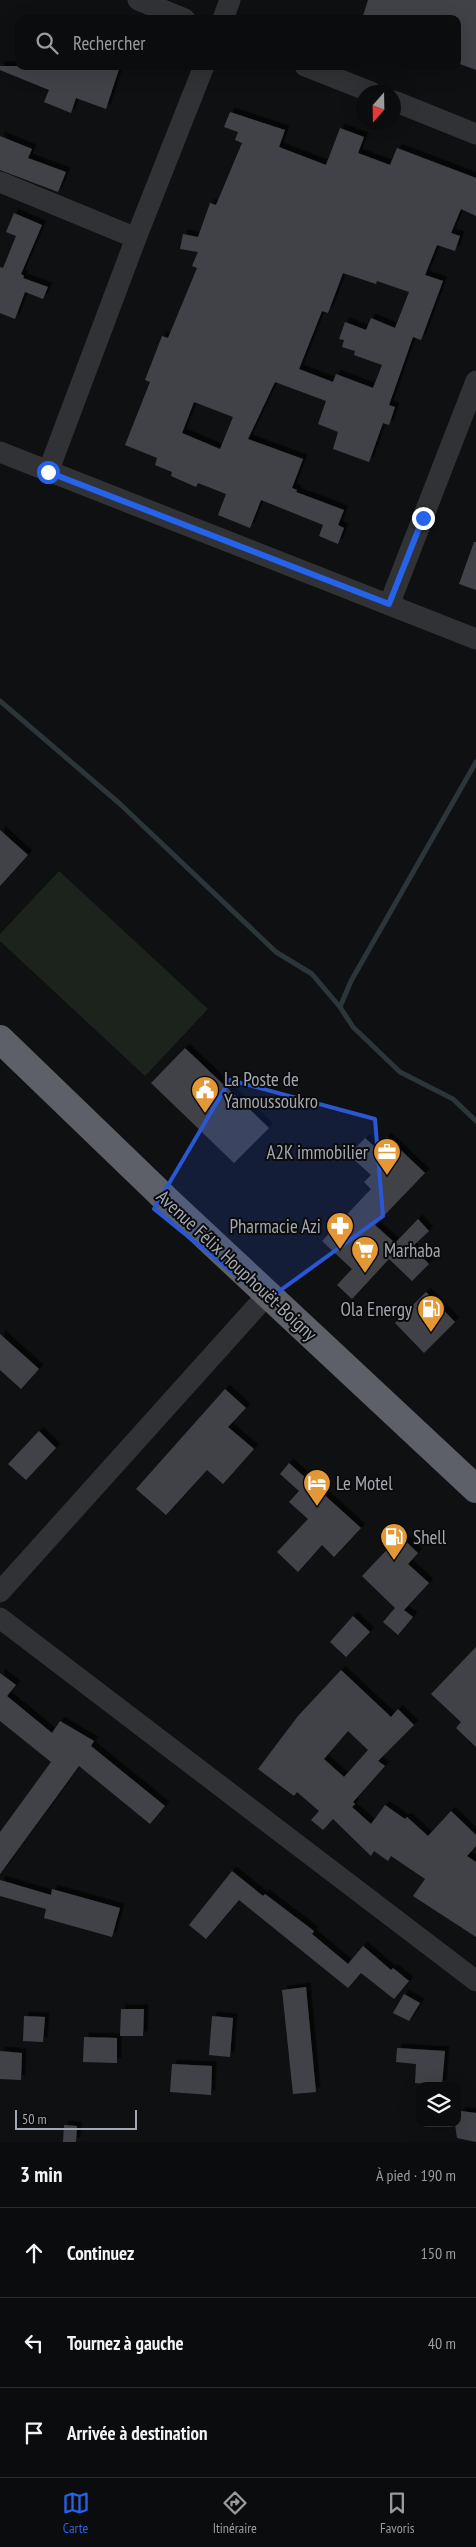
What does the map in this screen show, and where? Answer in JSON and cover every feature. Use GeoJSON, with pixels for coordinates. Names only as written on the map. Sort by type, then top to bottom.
{"type":"FeatureCollection","features":[{"type":"Feature","properties":{"kind":"highway","name":"Avenue Félix Houphouët-Boigny"},"geometry":{"type":"LineString","coordinates":[[0,1039],[267,1295],[476,1489]]}},
{"type":"Feature","properties":{"kind":"street"},"geometry":{"type":"LineString","coordinates":[[138,0],[175,15]]}},
{"type":"Feature","properties":{"kind":"street"},"geometry":{"type":"LineString","coordinates":[[224,15],[230,0]]}},
{"type":"Feature","properties":{"kind":"street"},"geometry":{"type":"LineString","coordinates":[[48,472],[136,238],[202,70]]}},
{"type":"Feature","properties":{"kind":"street"},"geometry":{"type":"LineString","coordinates":[[315,70],[356,86]]}},
{"type":"Feature","properties":{"kind":"street"},"geometry":{"type":"LineString","coordinates":[[401,104],[476,134]]}},
{"type":"Feature","properties":{"kind":"street"},"geometry":{"type":"LineString","coordinates":[[0,182],[136,238]]}},
{"type":"Feature","properties":{"kind":"street"},"geometry":{"type":"LineString","coordinates":[[389,604],[476,381]]}},
{"type":"Feature","properties":{"kind":"street"},"geometry":{"type":"LineString","coordinates":[[0,452],[476,639]]}},
{"type":"Feature","properties":{"kind":"street"},"geometry":{"type":"LineString","coordinates":[[0,1592],[267,1295]]}},
{"type":"Feature","properties":{"kind":"street"},"geometry":{"type":"LineString","coordinates":[[0,1618],[476,1981]]}},
{"type":"Feature","properties":{"kind":"highlighted area"},"geometry":{"type":"Polygon","coordinates":[[[230,1080],[375,1119],[383,1216],[267,1300],[154,1209],[230,1080]]]}},
{"type":"Feature","properties":{"kind":"shaded area"},"geometry":{"type":"Polygon","coordinates":[[[59,871],[208,1009],[145,1076],[0,941],[0,934],[59,871]]]}},
{"type":"Feature","properties":{"kind":"building"},"geometry":{"type":"Polygon","coordinates":[[[368,0],[476,0],[476,70],[461,64],[461,15],[363,15],[368,0]]]}},
{"type":"Feature","properties":{"kind":"building"},"geometry":{"type":"Polygon","coordinates":[[[0,66],[15,66],[15,70],[119,70],[106,109],[76,98],[71,113],[44,102],[49,90],[0,70],[0,66]]]}},
{"type":"Feature","properties":{"kind":"building"},"geometry":{"type":"Polygon","coordinates":[[[230,112],[285,130],[279,147],[326,165],[340,128],[364,137],[358,153],[390,165],[397,148],[476,178],[476,216],[461,209],[451,233],[460,236],[455,251],[437,245],[425,275],[443,281],[421,340],[413,337],[389,405],[395,407],[389,425],[383,423],[369,462],[333,449],[338,432],[318,424],[326,401],[275,382],[248,439],[303,459],[292,488],[297,490],[296,492],[344,510],[338,525],[344,528],[338,544],[319,536],[323,525],[261,500],[250,528],[218,515],[226,494],[198,483],[196,487],[171,476],[172,472],[155,465],[157,458],[125,445],[150,382],[145,380],[162,336],[168,338],[197,268],[192,266],[198,252],[180,249],[183,234],[198,237],[210,203],[216,205],[242,143],[235,140],[238,132],[224,127],[230,112]],[[343,273],[328,313],[322,311],[299,369],[333,382],[336,374],[373,388],[382,365],[354,355],[355,351],[342,347],[344,340],[339,339],[345,322],[366,330],[371,318],[395,328],[409,292],[377,281],[376,284],[343,273]],[[194,402],[182,433],[220,449],[233,417],[194,402]]]}},
{"type":"Feature","properties":{"kind":"building"},"geometry":{"type":"Polygon","coordinates":[[[0,136],[32,149],[28,158],[66,172],[58,192],[0,170],[0,136]]]}},
{"type":"Feature","properties":{"kind":"building"},"geometry":{"type":"Polygon","coordinates":[[[14,213],[42,225],[21,274],[24,276],[23,278],[48,287],[43,299],[25,292],[15,319],[0,313],[0,267],[3,268],[16,236],[6,232],[14,213]]]}},
{"type":"Feature","properties":{"kind":"building"},"geometry":{"type":"Polygon","coordinates":[[[474,542],[476,542],[476,590],[459,584],[474,542]]]}},
{"type":"Feature","properties":{"kind":"building"},"geometry":{"type":"Polygon","coordinates":[[[0,830],[28,855],[0,886],[0,830]]]}},
{"type":"Feature","properties":{"kind":"building"},"geometry":{"type":"Polygon","coordinates":[[[185,1048],[269,1128],[234,1163],[151,1083],[185,1048]]]}},
{"type":"Feature","properties":{"kind":"building"},"geometry":{"type":"Polygon","coordinates":[[[387,1137],[425,1173],[375,1225],[395,1243],[418,1219],[429,1231],[412,1247],[429,1264],[412,1281],[389,1259],[352,1299],[337,1285],[352,1269],[322,1241],[371,1189],[364,1182],[371,1175],[349,1155],[365,1138],[377,1149],[387,1137]]]}},
{"type":"Feature","properties":{"kind":"building"},"geometry":{"type":"Polygon","coordinates":[[[426,1292],[455,1322],[424,1353],[395,1323],[426,1292]]]}},
{"type":"Feature","properties":{"kind":"building"},"geometry":{"type":"Polygon","coordinates":[[[0,1334],[39,1369],[21,1389],[0,1370],[0,1334]]]}},
{"type":"Feature","properties":{"kind":"building"},"geometry":{"type":"Polygon","coordinates":[[[225,1389],[246,1408],[228,1427],[254,1449],[223,1484],[207,1470],[166,1515],[136,1489],[225,1389]]]}},
{"type":"Feature","properties":{"kind":"building"},"geometry":{"type":"Polygon","coordinates":[[[39,1431],[56,1448],[26,1480],[8,1464],[39,1431]]]}},
{"type":"Feature","properties":{"kind":"building"},"geometry":{"type":"Polygon","coordinates":[[[289,1463],[361,1528],[334,1557],[322,1545],[298,1572],[277,1552],[308,1519],[289,1502],[299,1491],[280,1474],[289,1463]]]}},
{"type":"Feature","properties":{"kind":"building"},"geometry":{"type":"Polygon","coordinates":[[[400,1536],[418,1553],[408,1564],[429,1583],[404,1610],[413,1617],[398,1635],[383,1622],[395,1608],[362,1576],[400,1536]]]}},
{"type":"Feature","properties":{"kind":"building"},"geometry":{"type":"Polygon","coordinates":[[[353,1616],[370,1632],[346,1657],[330,1642],[353,1616]]]}},
{"type":"Feature","properties":{"kind":"building"},"geometry":{"type":"Polygon","coordinates":[[[476,1647],[476,1747],[456,1728],[461,1722],[431,1694],[476,1647]]]}},
{"type":"Feature","properties":{"kind":"building"},"geometry":{"type":"Polygon","coordinates":[[[341,1670],[391,1717],[398,1709],[414,1725],[378,1761],[385,1766],[353,1802],[355,1804],[352,1807],[371,1824],[385,1805],[405,1819],[407,1817],[428,1836],[451,1811],[476,1835],[476,1846],[467,1856],[476,1862],[476,1937],[413,1896],[425,1879],[391,1856],[388,1861],[374,1851],[371,1856],[333,1819],[323,1830],[311,1820],[319,1811],[297,1792],[294,1796],[258,1769],[298,1716],[341,1670]],[[348,1731],[324,1759],[344,1777],[368,1750],[348,1731]]]}},
{"type":"Feature","properties":{"kind":"building"},"geometry":{"type":"Polygon","coordinates":[[[0,1673],[16,1685],[7,1696],[52,1733],[60,1721],[94,1741],[91,1746],[165,1806],[150,1824],[79,1766],[0,1874],[0,1832],[51,1762],[0,1721],[0,1673]]]}},
{"type":"Feature","properties":{"kind":"building"},"geometry":{"type":"Polygon","coordinates":[[[232,1871],[263,1896],[265,1894],[314,1931],[312,1934],[348,1964],[363,1946],[391,1970],[393,1968],[409,1981],[394,1999],[361,1973],[348,1988],[239,1900],[206,1939],[189,1925],[232,1871]]]}},
{"type":"Feature","properties":{"kind":"building"},"geometry":{"type":"Polygon","coordinates":[[[0,1880],[51,1895],[52,1889],[120,1908],[112,1937],[44,1918],[46,1909],[0,1896],[0,1880]]]}},
{"type":"Feature","properties":{"kind":"building"},"geometry":{"type":"Polygon","coordinates":[[[306,1987],[316,2092],[293,2094],[282,1990],[306,1987]]]}},
{"type":"Feature","properties":{"kind":"building"},"geometry":{"type":"Polygon","coordinates":[[[404,1994],[420,2003],[409,2021],[393,2013],[404,1994]]]}},
{"type":"Feature","properties":{"kind":"building"},"geometry":{"type":"Polygon","coordinates":[[[121,2009],[144,2009],[143,2036],[120,2036],[121,2009]]]}},
{"type":"Feature","properties":{"kind":"building"},"geometry":{"type":"Polygon","coordinates":[[[24,2016],[45,2017],[43,2042],[23,2041],[24,2016]]]}},
{"type":"Feature","properties":{"kind":"building"},"geometry":{"type":"Polygon","coordinates":[[[212,2016],[233,2018],[230,2057],[209,2055],[212,2016]]]}},
{"type":"Feature","properties":{"kind":"building"},"geometry":{"type":"Polygon","coordinates":[[[84,2037],[117,2038],[117,2063],[83,2062],[84,2037]]]}},
{"type":"Feature","properties":{"kind":"building"},"geometry":{"type":"Polygon","coordinates":[[[397,2048],[445,2051],[442,2082],[415,2083],[416,2064],[396,2062],[397,2048]]]}},
{"type":"Feature","properties":{"kind":"building"},"geometry":{"type":"Polygon","coordinates":[[[0,2051],[22,2053],[21,2080],[0,2079],[0,2051]]]}},
{"type":"Feature","properties":{"kind":"building"},"geometry":{"type":"Polygon","coordinates":[[[172,2064],[212,2066],[211,2095],[170,2092],[172,2064]]]}},
{"type":"Feature","properties":{"kind":"building"},"geometry":{"type":"Polygon","coordinates":[[[461,2111],[476,2113],[476,2142],[457,2138],[455,2127],[461,2127],[461,2111]]]}},
{"type":"Feature","properties":{"kind":"building"},"geometry":{"type":"Polygon","coordinates":[[[64,2125],[77,2126],[76,2142],[63,2142],[64,2125]]]}},
{"type":"Feature","properties":{"kind":"waterway"},"geometry":{"type":"LineString","coordinates":[[0,701],[119,803],[276,952],[312,974],[340,1007],[353,1027],[400,1072],[453,1099],[476,1121]]}},
{"type":"Feature","properties":{"kind":"waterway"},"geometry":{"type":"LineString","coordinates":[[340,1007],[351,981],[476,762]]}},
{"type":"Feature","properties":{"kind":"place","name":"La Poste de Yamoussoukro"},"geometry":{"type":"Point","coordinates":[205,1114]}},
{"type":"Feature","properties":{"kind":"place","name":"A2K immobilier"},"geometry":{"type":"Point","coordinates":[387,1176]}},
{"type":"Feature","properties":{"kind":"place","name":"Pharmacie Azi"},"geometry":{"type":"Point","coordinates":[340,1250]}},
{"type":"Feature","properties":{"kind":"place","name":"Marhaba"},"geometry":{"type":"Point","coordinates":[365,1274]}},
{"type":"Feature","properties":{"kind":"place","name":"Ola Energy"},"geometry":{"type":"Point","coordinates":[431,1333]}},
{"type":"Feature","properties":{"kind":"place","name":"Le Motel"},"geometry":{"type":"Point","coordinates":[317,1507]}},
{"type":"Feature","properties":{"kind":"place","name":"Shell"},"geometry":{"type":"Point","coordinates":[394,1561]}},
{"type":"Feature","properties":{"kind":"route"},"geometry":{"type":"LineString","coordinates":[[48,472],[389,604],[423,518]]}}]}
